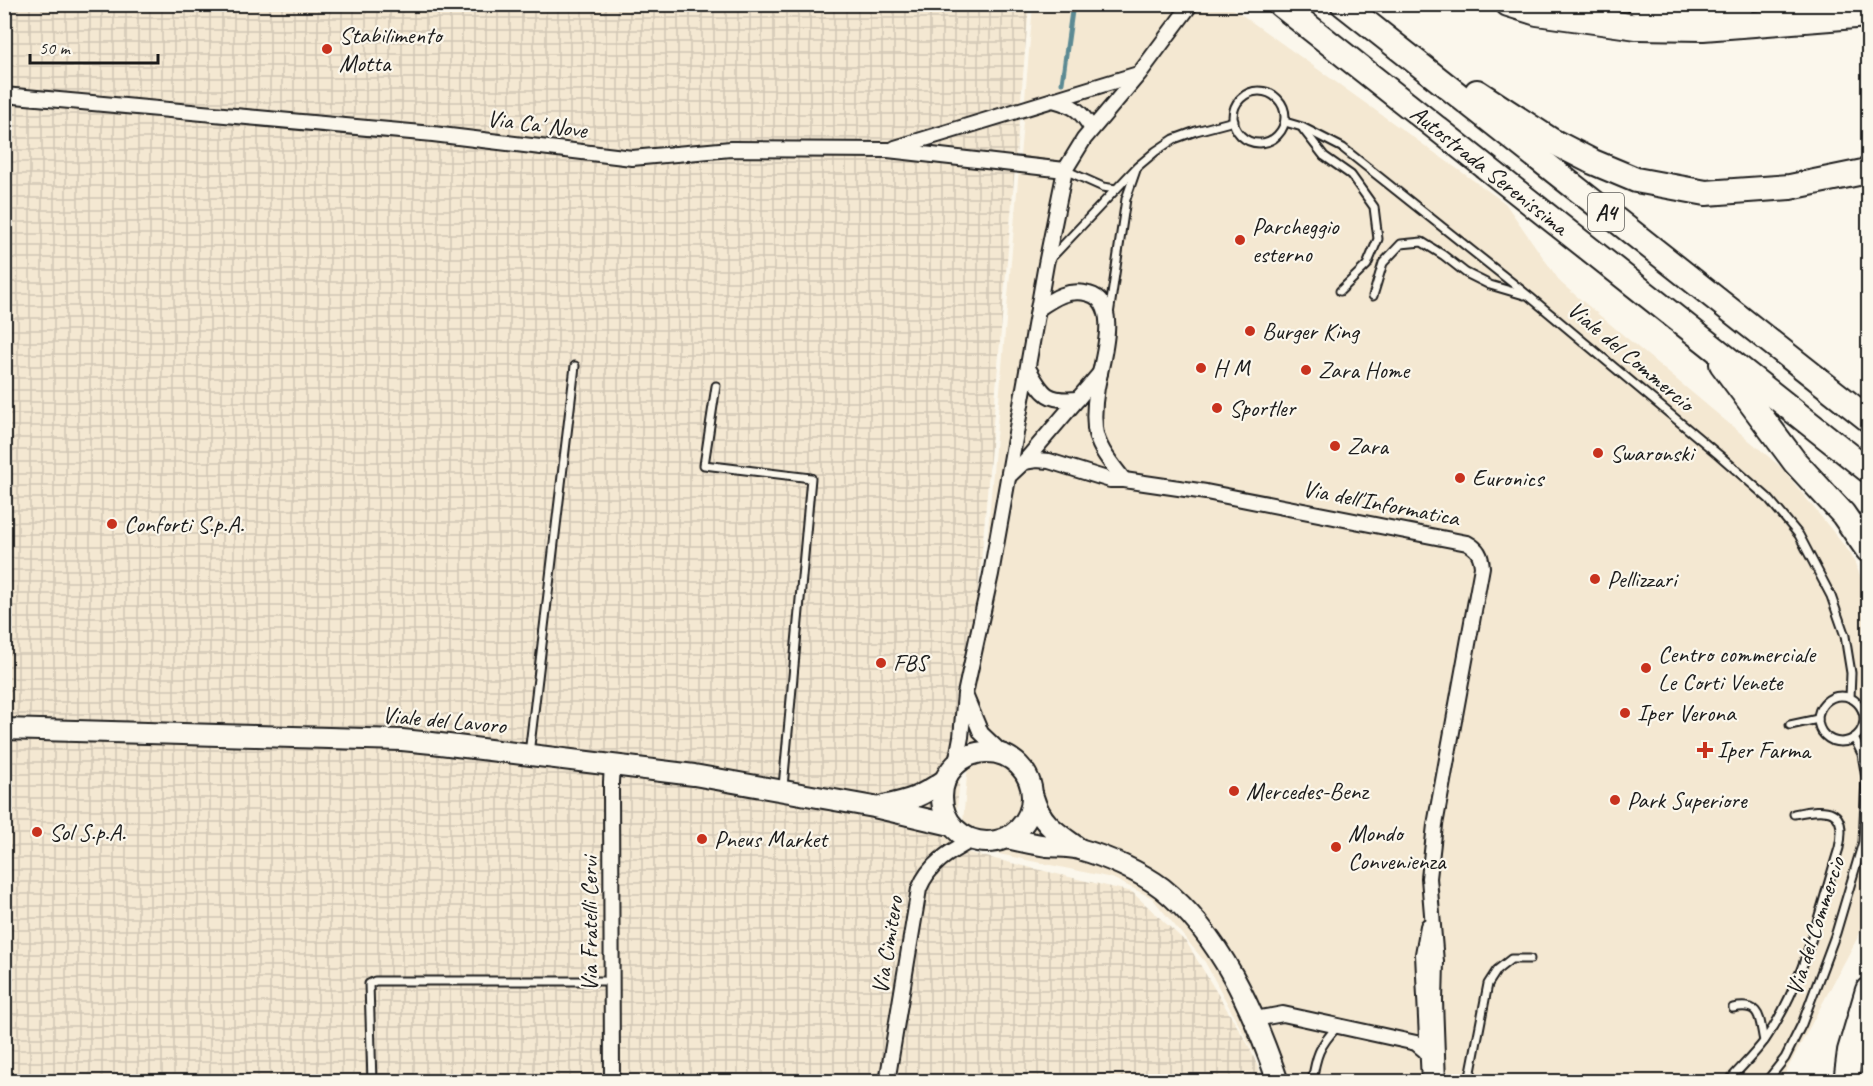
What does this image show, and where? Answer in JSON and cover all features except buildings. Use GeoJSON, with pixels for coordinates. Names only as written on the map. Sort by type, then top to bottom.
{"type":"FeatureCollection","features":[{"type":"Feature","properties":{"kind":"highway","name":"Autostrada Serenissima"},"geometry":{"type":"LineString","coordinates":[[1280,4],[1869,470]]}},
{"type":"Feature","properties":{"kind":"highway","name":"Autostrada Serenissima"},"geometry":{"type":"LineString","coordinates":[[1343,4],[1869,419]]}},
{"type":"Feature","properties":{"kind":"highway"},"geometry":{"type":"LineString","coordinates":[[1508,4],[1537,14],[1637,27],[1703,28],[1869,15]]}},
{"type":"Feature","properties":{"kind":"highway"},"geometry":{"type":"LineString","coordinates":[[1639,4],[1710,7],[1742,4]]}},
{"type":"Feature","properties":{"kind":"highway","name":"A4"},"geometry":{"type":"LineString","coordinates":[[1377,31],[1461,81],[1552,141],[1636,180],[1706,193],[1790,187],[1869,171]]}},
{"type":"Feature","properties":{"kind":"highway","name":"A4"},"geometry":{"type":"LineString","coordinates":[[1702,338],[1795,462],[1843,514],[1869,550]]}},
{"type":"Feature","properties":{"kind":"highway"},"geometry":{"type":"LineString","coordinates":[[1846,1082],[1850,1051],[1869,990]]}},
{"type":"Feature","properties":{"kind":"street"},"geometry":{"type":"LineString","coordinates":[[956,763],[965,693],[991,574],[1065,170],[1092,129],[1139,74],[1191,4]]}},
{"type":"Feature","properties":{"kind":"street"},"geometry":{"type":"LineString","coordinates":[[888,150],[1139,74]]}},
{"type":"Feature","properties":{"kind":"street","name":"Via Ca' Nove"},"geometry":{"type":"LineString","coordinates":[[4,95],[433,134],[632,158],[730,149],[888,150],[1065,170]]}},
{"type":"Feature","properties":{"kind":"street"},"geometry":{"type":"LineString","coordinates":[[1053,100],[1077,108],[1092,129]]}},
{"type":"Feature","properties":{"kind":"street"},"geometry":{"type":"LineString","coordinates":[[1038,309],[1059,296],[1076,291],[1092,294],[1105,307],[1108,324],[1094,413],[1095,431],[1101,448],[1124,480]]}},
{"type":"Feature","properties":{"kind":"street"},"geometry":{"type":"LineString","coordinates":[[1028,368],[1037,384],[1051,398],[1078,399]]}},
{"type":"Feature","properties":{"kind":"street"},"geometry":{"type":"LineString","coordinates":[[1008,477],[1024,462],[1100,373]]}},
{"type":"Feature","properties":{"kind":"street","name":"Via dell'Informatica"},"geometry":{"type":"LineString","coordinates":[[1024,462],[1049,461],[1110,480],[1124,480],[1252,501],[1467,543],[1476,548],[1482,558],[1482,567],[1435,825],[1429,878],[1436,962],[1438,1082]]}},
{"type":"Feature","properties":{"kind":"street"},"geometry":{"type":"LineString","coordinates":[[965,693],[981,733],[1025,771],[1031,783],[1038,812],[1054,831],[1078,848],[1142,875],[1161,887],[1182,907],[1211,943],[1256,1019],[1278,1082]]}},
{"type":"Feature","properties":{"kind":"street","name":"Viale del Lavoro"},"geometry":{"type":"LineString","coordinates":[[4,729],[402,740],[529,754],[694,775],[874,807],[951,825],[960,834],[972,840]]}},
{"type":"Feature","properties":{"kind":"street"},"geometry":{"type":"LineString","coordinates":[[956,763],[978,752],[1003,754]]}},
{"type":"Feature","properties":{"kind":"street","name":"Viale del Lavoro"},"geometry":{"type":"LineString","coordinates":[[874,807],[912,800],[923,795],[945,780],[956,763]]}},
{"type":"Feature","properties":{"kind":"street","name":"Via Fratelli Cervi"},"geometry":{"type":"LineString","coordinates":[[612,765],[612,1082]]}},
{"type":"Feature","properties":{"kind":"street"},"geometry":{"type":"LineString","coordinates":[[945,780],[942,795],[944,811],[951,825]]}},
{"type":"Feature","properties":{"kind":"street"},"geometry":{"type":"LineString","coordinates":[[972,840],[984,843],[996,842],[1018,831],[1031,810],[1033,797]]}},
{"type":"Feature","properties":{"kind":"street"},"geometry":{"type":"LineString","coordinates":[[1007,838],[1048,846],[1078,848]]}},
{"type":"Feature","properties":{"kind":"street","name":"Via Cimitero"},"geometry":{"type":"LineString","coordinates":[[888,1082],[919,889],[923,878],[938,861],[948,852],[972,840]]}},
{"type":"Feature","properties":{"kind":"street","name":"Via dell'Informatica"},"geometry":{"type":"LineString","coordinates":[[1429,1082],[1423,954],[1431,912]]}},
{"type":"Feature","properties":{"kind":"street"},"geometry":{"type":"LineString","coordinates":[[1256,1019],[1283,1014],[1416,1043],[1428,1053]]}},
{"type":"Feature","properties":{"kind":"lane"},"geometry":{"type":"LineString","coordinates":[[1258,91],[1269,92],[1280,100],[1285,113],[1285,122],[1280,133],[1264,143],[1246,139],[1233,122],[1234,109],[1239,100],[1247,93],[1258,91]]}},
{"type":"Feature","properties":{"kind":"lane"},"geometry":{"type":"LineString","coordinates":[[1046,264],[1137,167],[1174,139],[1233,122]]}},
{"type":"Feature","properties":{"kind":"lane","name":"Viale del Commercio"},"geometry":{"type":"LineString","coordinates":[[1285,122],[1302,127],[1343,148],[1530,297],[1769,499],[1799,535],[1832,596],[1845,636],[1851,673],[1850,698]]}},
{"type":"Feature","properties":{"kind":"lane"},"geometry":{"type":"LineString","coordinates":[[1302,127],[1324,156],[1351,175],[1374,207],[1378,239],[1367,265],[1340,291]]}},
{"type":"Feature","properties":{"kind":"lane"},"geometry":{"type":"LineString","coordinates":[[1108,324],[1126,199],[1137,167]]}},
{"type":"Feature","properties":{"kind":"lane"},"geometry":{"type":"LineString","coordinates":[[1065,170],[1103,187],[1116,189]]}},
{"type":"Feature","properties":{"kind":"lane"},"geometry":{"type":"LineString","coordinates":[[1373,296],[1383,263],[1401,244],[1422,242],[1466,273],[1490,285],[1530,297]]}},
{"type":"Feature","properties":{"kind":"lane"},"geometry":{"type":"LineString","coordinates":[[529,754],[575,366]]}},
{"type":"Feature","properties":{"kind":"lane"},"geometry":{"type":"LineString","coordinates":[[716,386],[704,465],[811,478],[783,790]]}},
{"type":"Feature","properties":{"kind":"lane"},"geometry":{"type":"LineString","coordinates":[[1842,696],[1850,698],[1861,708],[1865,720],[1861,731],[1854,738],[1841,742],[1828,738],[1819,727],[1818,719],[1823,705],[1832,698],[1842,696]]}},
{"type":"Feature","properties":{"kind":"lane"},"geometry":{"type":"LineString","coordinates":[[1790,725],[1818,719]]}},
{"type":"Feature","properties":{"kind":"lane","name":"Via del Commercio"},"geometry":{"type":"LineString","coordinates":[[1766,1082],[1785,1058],[1802,1024],[1836,933],[1863,842],[1866,778],[1862,754],[1854,738]]}},
{"type":"Feature","properties":{"kind":"lane"},"geometry":{"type":"LineString","coordinates":[[1728,1082],[1764,1041],[1783,1009],[1800,973],[1842,835],[1841,824],[1835,814],[1827,810],[1816,809],[1794,814]]}},
{"type":"Feature","properties":{"kind":"lane"},"geometry":{"type":"LineString","coordinates":[[1469,1082],[1488,984],[1497,970],[1511,958],[1530,958]]}},
{"type":"Feature","properties":{"kind":"lane"},"geometry":{"type":"LineString","coordinates":[[372,1082],[369,984],[375,981],[612,981]]}},
{"type":"Feature","properties":{"kind":"lane"},"geometry":{"type":"LineString","coordinates":[[1733,1008],[1746,1005],[1753,1008],[1759,1017],[1764,1041]]}},
{"type":"Feature","properties":{"kind":"lane"},"geometry":{"type":"LineString","coordinates":[[1312,1082],[1316,1056],[1328,1036],[1337,1027]]}},
{"type":"Feature","properties":{"kind":"shaded area"},"geometry":{"type":"Polygon","coordinates":[[[5,5],[1029,5],[981,563],[953,849],[1132,892],[1187,943],[1249,1046],[1264,1081],[5,1082],[5,5]]]}},
{"type":"Feature","properties":{"kind":"shaded area"},"geometry":{"type":"Polygon","coordinates":[[[1033,5],[1228,5],[1505,203],[1561,283],[1781,467],[1851,554],[1868,594],[1868,918],[1781,1081],[1269,1081],[1205,962],[1152,898],[1112,878],[961,846],[1033,5]]]}},
{"type":"Feature","properties":{"kind":"waterway"},"geometry":{"type":"LineString","coordinates":[[1062,83],[1073,4]]}},
{"type":"Feature","properties":{"kind":"place","name":"Stabilimento Motta"},"geometry":{"type":"Point","coordinates":[327,49]}},
{"type":"Feature","properties":{"kind":"place","name":"Parcheggio esterno"},"geometry":{"type":"Point","coordinates":[1240,240]}},
{"type":"Feature","properties":{"kind":"place","name":"Burger King"},"geometry":{"type":"Point","coordinates":[1250,331]}},
{"type":"Feature","properties":{"kind":"place","name":"H M"},"geometry":{"type":"Point","coordinates":[1201,368]}},
{"type":"Feature","properties":{"kind":"place","name":"Zara Home"},"geometry":{"type":"Point","coordinates":[1306,370]}},
{"type":"Feature","properties":{"kind":"place","name":"Sportler"},"geometry":{"type":"Point","coordinates":[1217,408]}},
{"type":"Feature","properties":{"kind":"place","name":"Zara"},"geometry":{"type":"Point","coordinates":[1335,446]}},
{"type":"Feature","properties":{"kind":"place","name":"Swaronski"},"geometry":{"type":"Point","coordinates":[1598,453]}},
{"type":"Feature","properties":{"kind":"place","name":"Euronics"},"geometry":{"type":"Point","coordinates":[1460,478]}},
{"type":"Feature","properties":{"kind":"place","name":"Conforti S.p.A."},"geometry":{"type":"Point","coordinates":[112,524]}},
{"type":"Feature","properties":{"kind":"place","name":"Pellizzari"},"geometry":{"type":"Point","coordinates":[1595,579]}},
{"type":"Feature","properties":{"kind":"place","name":"FBS"},"geometry":{"type":"Point","coordinates":[881,663]}},
{"type":"Feature","properties":{"kind":"place","name":"Centro commerciale Le Corti Venete"},"geometry":{"type":"Point","coordinates":[1646,668]}},
{"type":"Feature","properties":{"kind":"place","name":"Iper Verona"},"geometry":{"type":"Point","coordinates":[1625,713]}},
{"type":"Feature","properties":{"kind":"place","name":"Iper Farma"},"geometry":{"type":"Point","coordinates":[1705,750]}},
{"type":"Feature","properties":{"kind":"place","name":"Mercedes-Benz"},"geometry":{"type":"Point","coordinates":[1234,791]}},
{"type":"Feature","properties":{"kind":"place","name":"Park Superiore"},"geometry":{"type":"Point","coordinates":[1615,800]}},
{"type":"Feature","properties":{"kind":"place","name":"Sol S.p.A."},"geometry":{"type":"Point","coordinates":[37,832]}},
{"type":"Feature","properties":{"kind":"place","name":"Pneus Market"},"geometry":{"type":"Point","coordinates":[702,839]}},
{"type":"Feature","properties":{"kind":"place","name":"Mondo Convenienza"},"geometry":{"type":"Point","coordinates":[1336,847]}}]}
